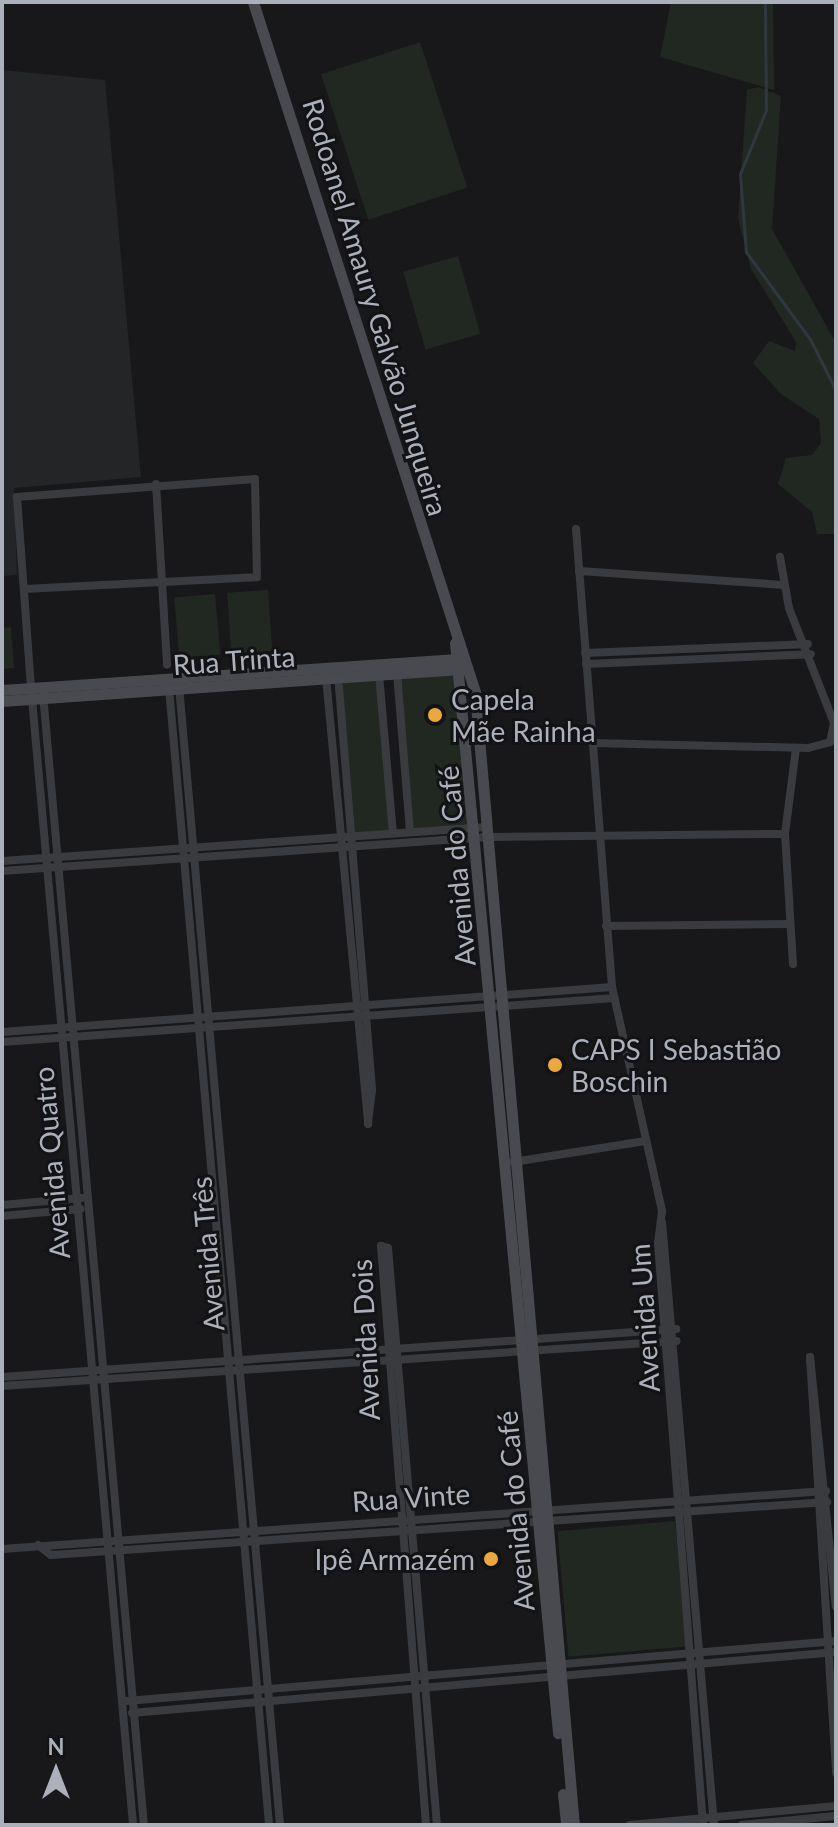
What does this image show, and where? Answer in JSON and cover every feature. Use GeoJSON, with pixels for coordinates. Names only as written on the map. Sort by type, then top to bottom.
{"type":"FeatureCollection","features":[{"type":"Feature","properties":{"kind":"main road","name":"Rodoanel Amaury Galvão Junqueira"},"geometry":{"type":"LineString","coordinates":[[253,2],[452,627]]}},
{"type":"Feature","properties":{"kind":"main road","name":"Avenida do Café"},"geometry":{"type":"LineString","coordinates":[[452,627],[463,664],[482,832],[557,1672],[574,1825]]}},
{"type":"Feature","properties":{"kind":"main road","name":"Rua Trinta"},"geometry":{"type":"LineString","coordinates":[[2,690],[37,693],[463,664]]}},
{"type":"Feature","properties":{"kind":"main road","name":"Rua Trinta"},"geometry":{"type":"LineString","coordinates":[[332,672],[397,673],[463,664]]}},
{"type":"Feature","properties":{"kind":"main road","name":"Rua Trinta"},"geometry":{"type":"LineString","coordinates":[[2,701],[37,693]]}},
{"type":"Feature","properties":{"kind":"main road","name":"Avenida do Café"},"geometry":{"type":"LineString","coordinates":[[557,1672],[566,1825]]}},
{"type":"Feature","properties":{"kind":"street"},"geometry":{"type":"LineString","coordinates":[[24,589],[162,582],[261,575],[257,484],[249,476],[156,484],[162,582],[167,665]]}},
{"type":"Feature","properties":{"kind":"street","name":"Avenida Quatro"},"geometry":{"type":"LineString","coordinates":[[144,1825],[57,862],[24,589],[17,497],[156,484]]}},
{"type":"Feature","properties":{"kind":"street","name":"Avenida Um"},"geometry":{"type":"LineString","coordinates":[[576,529],[612,987],[662,1222],[665,1330],[703,1822]]}},
{"type":"Feature","properties":{"kind":"street"},"geometry":{"type":"LineString","coordinates":[[592,743],[824,746],[835,732],[808,644],[784,585],[780,557]]}},
{"type":"Feature","properties":{"kind":"street"},"geometry":{"type":"LineString","coordinates":[[579,571],[784,585]]}},
{"type":"Feature","properties":{"kind":"street"},"geometry":{"type":"LineString","coordinates":[[585,653],[808,644]]}},
{"type":"Feature","properties":{"kind":"street"},"geometry":{"type":"LineString","coordinates":[[586,664],[811,654]]}},
{"type":"Feature","properties":{"kind":"street"},"geometry":{"type":"LineString","coordinates":[[332,672],[352,845],[366,1016],[368,1124],[339,846],[332,672]]}},
{"type":"Feature","properties":{"kind":"street"},"geometry":{"type":"LineString","coordinates":[[397,673],[410,831]]}},
{"type":"Feature","properties":{"kind":"street"},"geometry":{"type":"LineString","coordinates":[[379,674],[393,833]]}},
{"type":"Feature","properties":{"kind":"street","name":"Avenida Três"},"geometry":{"type":"LineString","coordinates":[[174,684],[193,857],[280,1825]]}},
{"type":"Feature","properties":{"kind":"street","name":"Avenida Três"},"geometry":{"type":"LineString","coordinates":[[174,684],[180,848],[269,1825]]}},
{"type":"Feature","properties":{"kind":"street","name":"Avenida Quatro"},"geometry":{"type":"LineString","coordinates":[[37,693],[47,863],[133,1825]]}},
{"type":"Feature","properties":{"kind":"street"},"geometry":{"type":"LineString","coordinates":[[793,964],[785,834],[796,748]]}},
{"type":"Feature","properties":{"kind":"street"},"geometry":{"type":"LineString","coordinates":[[2,871],[180,848],[410,831],[599,835],[785,834]]}},
{"type":"Feature","properties":{"kind":"street"},"geometry":{"type":"LineString","coordinates":[[57,862],[182,858],[482,832]]}},
{"type":"Feature","properties":{"kind":"street"},"geometry":{"type":"LineString","coordinates":[[2,861],[47,863]]}},
{"type":"Feature","properties":{"kind":"street"},"geometry":{"type":"LineString","coordinates":[[606,926],[790,924]]}},
{"type":"Feature","properties":{"kind":"street"},"geometry":{"type":"LineString","coordinates":[[2,1042],[355,1017],[612,987]]}},
{"type":"Feature","properties":{"kind":"street"},"geometry":{"type":"LineString","coordinates":[[2,1032],[365,1004],[614,998]]}},
{"type":"Feature","properties":{"kind":"street"},"geometry":{"type":"LineString","coordinates":[[513,1162],[645,1141]]}},
{"type":"Feature","properties":{"kind":"street"},"geometry":{"type":"LineString","coordinates":[[2,1205],[87,1198]]}},
{"type":"Feature","properties":{"kind":"street"},"geometry":{"type":"LineString","coordinates":[[2,1216],[87,1209]]}},
{"type":"Feature","properties":{"kind":"street","name":"Avenida Dois"},"geometry":{"type":"LineString","coordinates":[[426,1825],[417,1677],[384,1349],[378,1249],[385,1246],[428,1687],[437,1825]]}},
{"type":"Feature","properties":{"kind":"street","name":"Avenida Um"},"geometry":{"type":"LineString","coordinates":[[664,1252],[676,1329],[714,1821]]}},
{"type":"Feature","properties":{"kind":"street"},"geometry":{"type":"LineString","coordinates":[[103,1374],[228,1371],[397,1359],[676,1329]]}},
{"type":"Feature","properties":{"kind":"street"},"geometry":{"type":"LineString","coordinates":[[2,1386],[227,1360],[396,1348],[677,1341]]}},
{"type":"Feature","properties":{"kind":"street"},"geometry":{"type":"LineString","coordinates":[[822,1491],[810,1357],[832,1641],[836,1773]]}},
{"type":"Feature","properties":{"kind":"street"},"geometry":{"type":"LineString","coordinates":[[2,1377],[92,1375]]}},
{"type":"Feature","properties":{"kind":"street","name":"Rua Vinte"},"geometry":{"type":"LineString","coordinates":[[42,1544],[51,1555],[411,1529],[679,1501],[822,1491]]}},
{"type":"Feature","properties":{"kind":"street"},"geometry":{"type":"LineString","coordinates":[[823,1502],[836,1607]]}},
{"type":"Feature","properties":{"kind":"street","name":"Rua Vinte"},"geometry":{"type":"LineString","coordinates":[[2,1549],[411,1518],[690,1512],[823,1502]]}},
{"type":"Feature","properties":{"kind":"street"},"geometry":{"type":"LineString","coordinates":[[123,1714],[428,1687],[702,1652],[832,1641]]}},
{"type":"Feature","properties":{"kind":"street"},"geometry":{"type":"LineString","coordinates":[[122,1702],[417,1677],[692,1665],[832,1652]]}},
{"type":"Feature","properties":{"kind":"street"},"geometry":{"type":"LineString","coordinates":[[630,1825],[714,1821],[836,1806]]}},
{"type":"Feature","properties":{"kind":"street"},"geometry":{"type":"LineString","coordinates":[[742,1825],[836,1816]]}},
{"type":"Feature","properties":{"kind":"shaded area"},"geometry":{"type":"Polygon","coordinates":[[[671,2],[773,2],[774,90],[660,57],[671,2]]]}},
{"type":"Feature","properties":{"kind":"shaded area"},"geometry":{"type":"Polygon","coordinates":[[[420,42],[467,188],[368,220],[321,74],[420,42]]]}},
{"type":"Feature","properties":{"kind":"shaded area"},"geometry":{"type":"Polygon","coordinates":[[[2,70],[105,80],[141,477],[14,488],[17,575],[2,576],[2,70]]]}},
{"type":"Feature","properties":{"kind":"shaded area"},"geometry":{"type":"Polygon","coordinates":[[[758,87],[781,96],[772,229],[836,343],[836,534],[817,534],[812,512],[778,484],[786,458],[812,455],[821,443],[819,419],[781,394],[753,363],[769,341],[795,351],[796,342],[751,269],[738,219],[747,90],[758,87]]]}},
{"type":"Feature","properties":{"kind":"shaded area"},"geometry":{"type":"Polygon","coordinates":[[[458,256],[480,334],[426,350],[403,272],[458,256]]]}},
{"type":"Feature","properties":{"kind":"shaded area"},"geometry":{"type":"Polygon","coordinates":[[[268,590],[272,651],[231,654],[227,593],[268,590]]]}},
{"type":"Feature","properties":{"kind":"shaded area"},"geometry":{"type":"Polygon","coordinates":[[[215,594],[220,655],[179,658],[174,598],[215,594]]]}},
{"type":"Feature","properties":{"kind":"shaded area"},"geometry":{"type":"Polygon","coordinates":[[[11,627],[14,668],[2,669],[2,628],[11,627]]]}},
{"type":"Feature","properties":{"kind":"shaded area"},"geometry":{"type":"Polygon","coordinates":[[[460,669],[477,828],[414,835],[397,676],[460,669]]]}},
{"type":"Feature","properties":{"kind":"shaded area"},"geometry":{"type":"Polygon","coordinates":[[[379,674],[393,833],[352,837],[338,678],[379,674]]]}},
{"type":"Feature","properties":{"kind":"shaded area"},"geometry":{"type":"Polygon","coordinates":[[[675,1521],[686,1647],[568,1657],[557,1531],[675,1521]]]}},
{"type":"Feature","properties":{"kind":"waterway"},"geometry":{"type":"LineString","coordinates":[[765,2],[766,110],[740,174],[746,252],[810,339],[836,391]]}},
{"type":"Feature","properties":{"kind":"place","name":"Capela Mãe Rainha"},"geometry":{"type":"Point","coordinates":[435,715]}},
{"type":"Feature","properties":{"kind":"place","name":"CAPS I Sebastião Boschin"},"geometry":{"type":"Point","coordinates":[555,1065]}},
{"type":"Feature","properties":{"kind":"place","name":"Ipê Armazém"},"geometry":{"type":"Point","coordinates":[491,1559]}}]}
